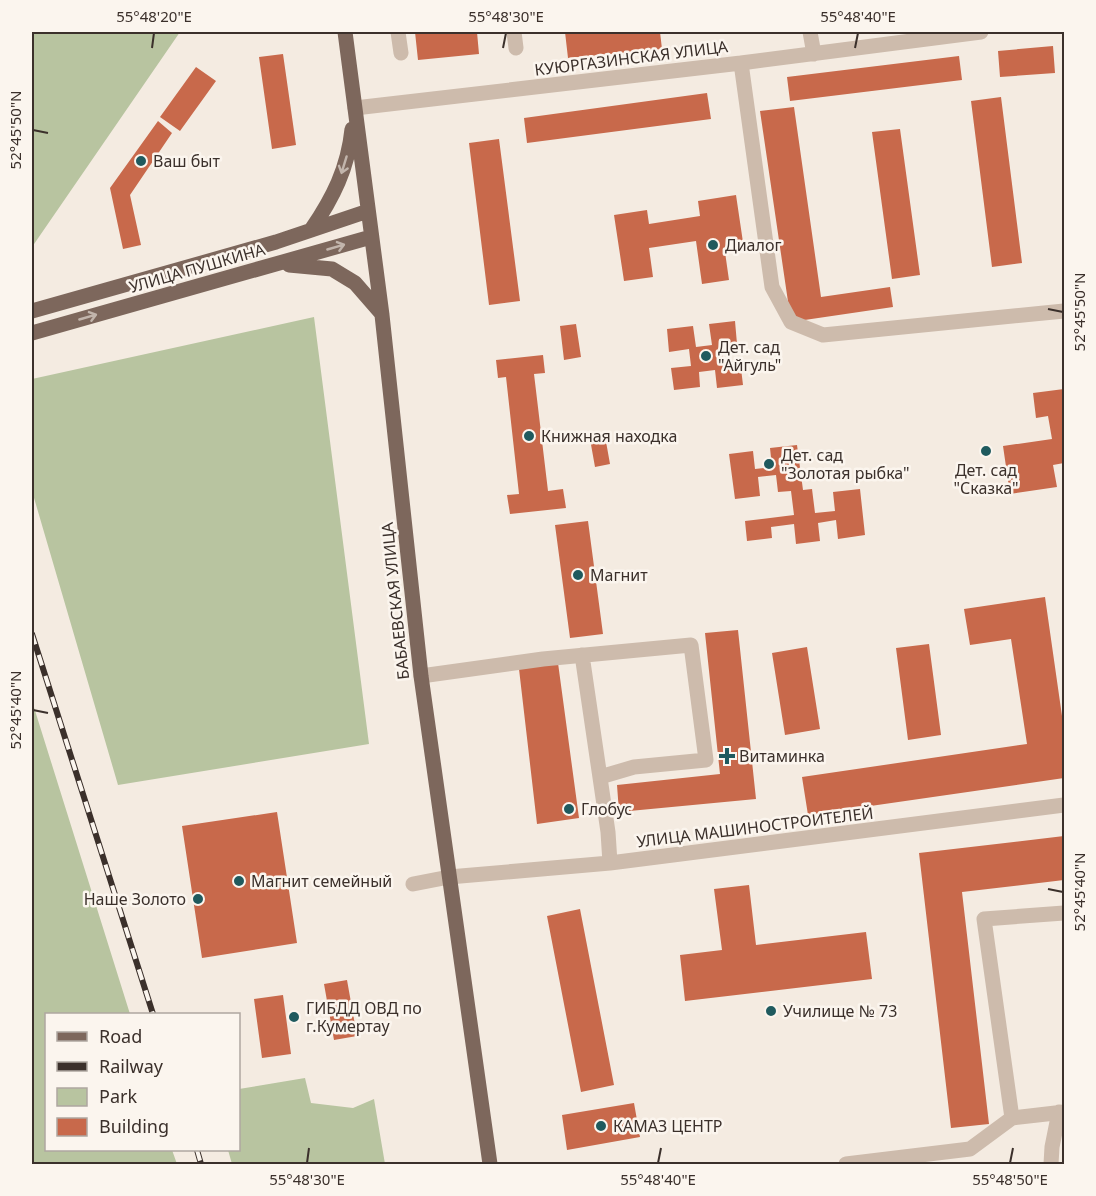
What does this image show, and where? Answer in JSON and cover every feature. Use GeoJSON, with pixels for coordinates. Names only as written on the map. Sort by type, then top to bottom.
{"type":"FeatureCollection","features":[{"type":"Feature","properties":{"kind":"main road","name":"БАБАЕВСКАЯ УЛИЦА"},"geometry":{"type":"LineString","coordinates":[[345,32],[382,315],[421,676],[490,1164]]}},
{"type":"Feature","properties":{"kind":"main road"},"geometry":{"type":"LineString","coordinates":[[311,230],[329,204],[342,174],[350,146],[355,108]]}},
{"type":"Feature","properties":{"kind":"main road","name":"УЛИЦА ПУШКИНА"},"geometry":{"type":"LineString","coordinates":[[32,311],[276,242],[368,211]]}},
{"type":"Feature","properties":{"kind":"main road","name":"УЛИЦА ПУШКИНА"},"geometry":{"type":"LineString","coordinates":[[32,333],[371,237]]}},
{"type":"Feature","properties":{"kind":"main road"},"geometry":{"type":"LineString","coordinates":[[280,264],[332,270],[355,283],[382,315]]}},
{"type":"Feature","properties":{"kind":"street"},"geometry":{"type":"LineString","coordinates":[[398,32],[401,53]]}},
{"type":"Feature","properties":{"kind":"street"},"geometry":{"type":"LineString","coordinates":[[514,32],[516,48]]}},
{"type":"Feature","properties":{"kind":"street"},"geometry":{"type":"LineString","coordinates":[[810,32],[814,54]]}},
{"type":"Feature","properties":{"kind":"street","name":"КУЮРГАЗИНСКАЯ УЛИЦА"},"geometry":{"type":"LineString","coordinates":[[355,108],[741,63],[976,32]]}},
{"type":"Feature","properties":{"kind":"street"},"geometry":{"type":"LineString","coordinates":[[741,63],[772,287],[791,322],[824,335],[1065,311]]}},
{"type":"Feature","properties":{"kind":"street"},"geometry":{"type":"LineString","coordinates":[[421,676],[543,659],[691,645],[706,760],[634,767],[600,777]]}},
{"type":"Feature","properties":{"kind":"street"},"geometry":{"type":"LineString","coordinates":[[582,656],[608,832],[610,863]]}},
{"type":"Feature","properties":{"kind":"street","name":"УЛИЦА МАШИНОСТРОИТЕЛЕЙ"},"geometry":{"type":"LineString","coordinates":[[413,884],[449,877],[610,863],[1065,805]]}},
{"type":"Feature","properties":{"kind":"street"},"geometry":{"type":"LineString","coordinates":[[1011,1119],[984,919],[1065,913]]}},
{"type":"Feature","properties":{"kind":"street"},"geometry":{"type":"LineString","coordinates":[[846,1164],[970,1149],[1011,1119],[1062,1112],[1052,1147],[1051,1164]]}},
{"type":"Feature","properties":{"kind":"green space"},"geometry":{"type":"Polygon","coordinates":[[[32,32],[180,32],[32,247],[32,32]]]}},
{"type":"Feature","properties":{"kind":"green space"},"geometry":{"type":"Polygon","coordinates":[[[314,317],[369,744],[118,785],[32,491],[32,379],[314,317]]]}},
{"type":"Feature","properties":{"kind":"green space"},"geometry":{"type":"Polygon","coordinates":[[[32,701],[130,1013],[45,1013],[45,1151],[172,1151],[177,1164],[32,1164],[32,701]]]}},
{"type":"Feature","properties":{"kind":"green space"},"geometry":{"type":"Polygon","coordinates":[[[305,1078],[311,1103],[353,1108],[374,1099],[385,1164],[232,1164],[228,1151],[240,1151],[240,1089],[305,1078]]]}},
{"type":"Feature","properties":{"kind":"building"},"geometry":{"type":"Polygon","coordinates":[[[415,32],[477,32],[479,54],[418,60],[415,32]]]}},
{"type":"Feature","properties":{"kind":"building"},"geometry":{"type":"Polygon","coordinates":[[[565,32],[660,32],[662,49],[568,58],[565,32]]]}},
{"type":"Feature","properties":{"kind":"building"},"geometry":{"type":"Polygon","coordinates":[[[1053,46],[1055,73],[1000,77],[998,51],[1053,46]]]}},
{"type":"Feature","properties":{"kind":"building"},"geometry":{"type":"Polygon","coordinates":[[[283,54],[296,145],[272,149],[259,57],[283,54]]]}},
{"type":"Feature","properties":{"kind":"building"},"geometry":{"type":"Polygon","coordinates":[[[959,56],[962,80],[790,101],[787,77],[959,56]]]}},
{"type":"Feature","properties":{"kind":"building"},"geometry":{"type":"Polygon","coordinates":[[[196,67],[216,81],[180,131],[160,117],[196,67]]]}},
{"type":"Feature","properties":{"kind":"building"},"geometry":{"type":"Polygon","coordinates":[[[707,93],[711,119],[527,143],[524,118],[707,93]]]}},
{"type":"Feature","properties":{"kind":"building"},"geometry":{"type":"Polygon","coordinates":[[[1001,97],[1022,263],[992,267],[971,101],[1001,97]]]}},
{"type":"Feature","properties":{"kind":"building"},"geometry":{"type":"Polygon","coordinates":[[[794,107],[821,297],[890,287],[893,307],[791,322],[760,111],[794,107]]]}},
{"type":"Feature","properties":{"kind":"building","name":"Ваш быт"},"geometry":{"type":"Polygon","coordinates":[[[158,121],[172,133],[130,195],[141,245],[123,249],[110,188],[158,121]]]}},
{"type":"Feature","properties":{"kind":"building"},"geometry":{"type":"Polygon","coordinates":[[[900,129],[920,275],[892,279],[872,132],[900,129]]]}},
{"type":"Feature","properties":{"kind":"building"},"geometry":{"type":"Polygon","coordinates":[[[499,139],[520,301],[489,305],[469,143],[499,139]]]}},
{"type":"Feature","properties":{"kind":"building"},"geometry":{"type":"Polygon","coordinates":[[[736,195],[744,249],[725,252],[729,280],[702,284],[696,241],[649,248],[653,277],[624,281],[614,215],[647,210],[649,224],[700,216],[698,201],[736,195]]]}},
{"type":"Feature","properties":{"kind":"building","name":"Дет. сад \"Айгуль\""},"geometry":{"type":"Polygon","coordinates":[[[735,321],[737,344],[721,346],[723,362],[740,360],[743,385],[717,388],[715,370],[699,372],[700,387],[674,390],[671,368],[691,366],[689,349],[669,352],[667,329],[693,326],[696,347],[712,345],[709,324],[735,321]]]}},
{"type":"Feature","properties":{"kind":"building"},"geometry":{"type":"Polygon","coordinates":[[[576,324],[581,357],[564,360],[560,326],[576,324]]]}},
{"type":"Feature","properties":{"kind":"building"},"geometry":{"type":"Polygon","coordinates":[[[543,355],[545,373],[534,374],[548,491],[563,489],[566,508],[510,514],[507,495],[519,494],[506,377],[498,378],[496,360],[543,355]]]}},
{"type":"Feature","properties":{"kind":"building","name":"Дет. сад \"Сказка\""},"geometry":{"type":"Polygon","coordinates":[[[1064,389],[1064,463],[1053,465],[1057,487],[1010,494],[1003,446],[1052,439],[1048,416],[1036,418],[1033,393],[1064,389]]]}},
{"type":"Feature","properties":{"kind":"building"},"geometry":{"type":"Polygon","coordinates":[[[605,436],[610,464],[595,467],[590,439],[605,436]]]}},
{"type":"Feature","properties":{"kind":"building","name":"Дет. сад \"Золотая рыбка\""},"geometry":{"type":"Polygon","coordinates":[[[797,445],[803,490],[812,489],[815,513],[835,511],[833,492],[860,489],[865,535],[838,539],[836,520],[818,523],[820,541],[796,544],[794,524],[771,527],[772,538],[747,541],[745,521],[794,515],[791,491],[778,492],[776,475],[758,477],[760,496],[735,499],[729,454],[753,451],[755,469],[772,467],[770,448],[797,445]]]}},
{"type":"Feature","properties":{"kind":"building"},"geometry":{"type":"Polygon","coordinates":[[[588,521],[603,634],[570,638],[555,525],[588,521]]]}},
{"type":"Feature","properties":{"kind":"building"},"geometry":{"type":"Polygon","coordinates":[[[1045,597],[1064,730],[1064,778],[808,815],[802,777],[1027,744],[1011,639],[970,645],[964,609],[1045,597]]]}},
{"type":"Feature","properties":{"kind":"building"},"geometry":{"type":"Polygon","coordinates":[[[738,630],[756,799],[619,812],[617,785],[720,774],[705,633],[738,630]]]}},
{"type":"Feature","properties":{"kind":"building"},"geometry":{"type":"Polygon","coordinates":[[[929,644],[941,735],[908,740],[896,648],[929,644]]]}},
{"type":"Feature","properties":{"kind":"building"},"geometry":{"type":"Polygon","coordinates":[[[807,647],[820,729],[785,735],[772,653],[807,647]]]}},
{"type":"Feature","properties":{"kind":"building"},"geometry":{"type":"Polygon","coordinates":[[[558,663],[579,818],[537,824],[519,669],[558,663]]]}},
{"type":"Feature","properties":{"kind":"building","name":"Магнит семейный"},"geometry":{"type":"Polygon","coordinates":[[[277,812],[297,943],[202,958],[182,826],[277,812]]]}},
{"type":"Feature","properties":{"kind":"building"},"geometry":{"type":"Polygon","coordinates":[[[1064,836],[1064,880],[962,892],[989,1124],[951,1128],[919,853],[1064,836]]]}},
{"type":"Feature","properties":{"kind":"building"},"geometry":{"type":"Polygon","coordinates":[[[749,885],[756,945],[866,932],[872,979],[685,1001],[680,955],[722,950],[714,889],[749,885]]]}},
{"type":"Feature","properties":{"kind":"building"},"geometry":{"type":"Polygon","coordinates":[[[580,909],[614,1085],[581,1092],[547,916],[580,909]]]}},
{"type":"Feature","properties":{"kind":"building"},"geometry":{"type":"Polygon","coordinates":[[[347,980],[357,1036],[334,1040],[324,984],[347,980]]]}},
{"type":"Feature","properties":{"kind":"building"},"geometry":{"type":"Polygon","coordinates":[[[283,995],[291,1054],[262,1058],[254,999],[283,995]]]}},
{"type":"Feature","properties":{"kind":"building","name":"КАМАЗ ЦЕНТР"},"geometry":{"type":"Polygon","coordinates":[[[634,1103],[640,1137],[567,1150],[562,1115],[634,1103]]]}},
{"type":"Feature","properties":{"kind":"railway"},"geometry":{"type":"LineString","coordinates":[[32,634],[153,1013]]}},
{"type":"Feature","properties":{"kind":"railway"},"geometry":{"type":"LineString","coordinates":[[197,1151],[201,1164]]}},
{"type":"Feature","properties":{"kind":"place","name":"Ваш быт"},"geometry":{"type":"Point","coordinates":[141,161]}},
{"type":"Feature","properties":{"kind":"place","name":"Диалог"},"geometry":{"type":"Point","coordinates":[713,245]}},
{"type":"Feature","properties":{"kind":"place","name":"Дет. сад \"Айгуль\""},"geometry":{"type":"Point","coordinates":[706,356]}},
{"type":"Feature","properties":{"kind":"place","name":"Книжная находка"},"geometry":{"type":"Point","coordinates":[529,436]}},
{"type":"Feature","properties":{"kind":"place","name":"Дет. сад \"Сказка\""},"geometry":{"type":"Point","coordinates":[986,451]}},
{"type":"Feature","properties":{"kind":"place","name":"Дет. сад \"Золотая рыбка\""},"geometry":{"type":"Point","coordinates":[769,464]}},
{"type":"Feature","properties":{"kind":"place","name":"Магнит"},"geometry":{"type":"Point","coordinates":[578,575]}},
{"type":"Feature","properties":{"kind":"place","name":"Витаминка"},"geometry":{"type":"Point","coordinates":[727,756]}},
{"type":"Feature","properties":{"kind":"place","name":"Глобус"},"geometry":{"type":"Point","coordinates":[569,809]}},
{"type":"Feature","properties":{"kind":"place","name":"Магнит семейный"},"geometry":{"type":"Point","coordinates":[239,881]}},
{"type":"Feature","properties":{"kind":"place","name":"Наше Золото"},"geometry":{"type":"Point","coordinates":[198,899]}},
{"type":"Feature","properties":{"kind":"place","name":"Училище № 73"},"geometry":{"type":"Point","coordinates":[771,1011]}},
{"type":"Feature","properties":{"kind":"place","name":"ГИБДД ОВД по г.Кумертау"},"geometry":{"type":"Point","coordinates":[294,1017]}},
{"type":"Feature","properties":{"kind":"place","name":"КАМАЗ ЦЕНТР"},"geometry":{"type":"Point","coordinates":[601,1126]}}]}
